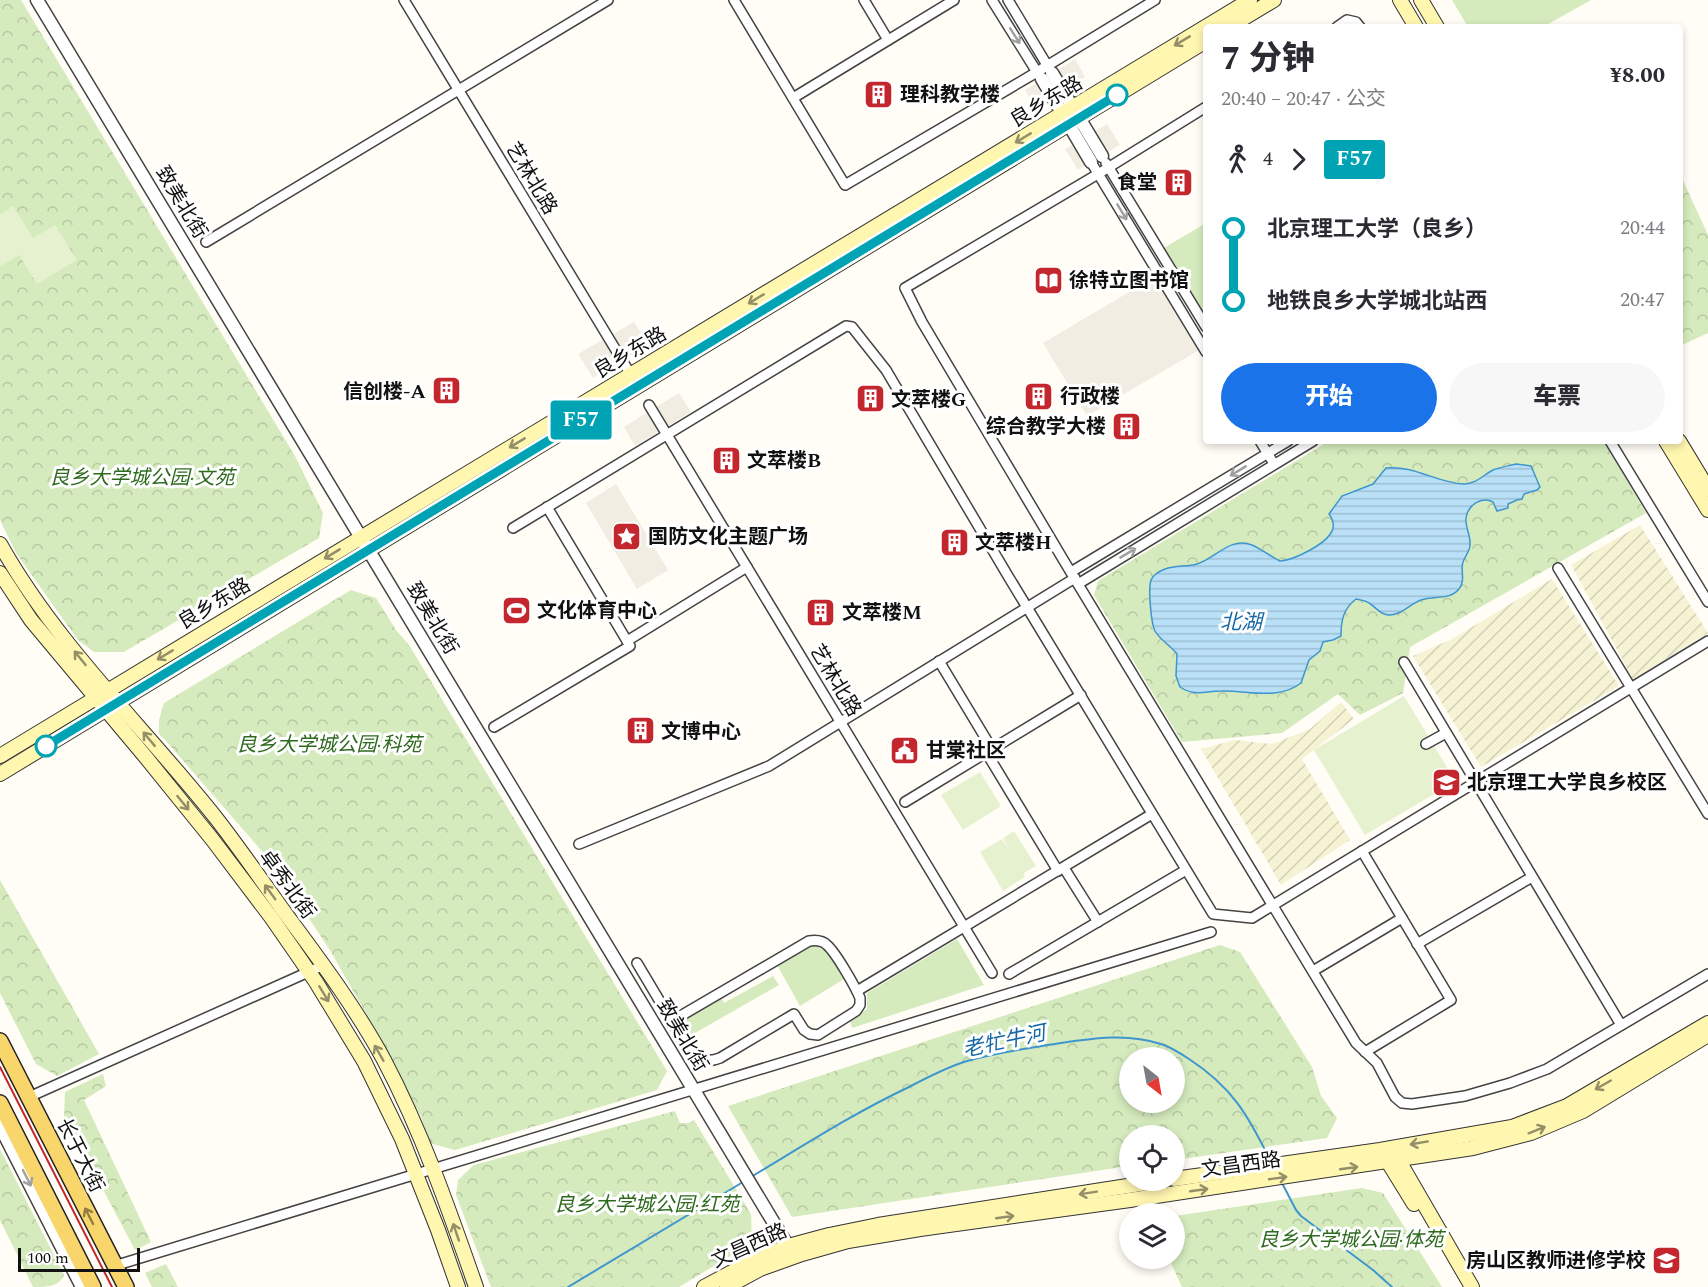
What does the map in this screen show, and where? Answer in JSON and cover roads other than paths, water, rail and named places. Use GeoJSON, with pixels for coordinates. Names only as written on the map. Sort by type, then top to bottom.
{"type":"FeatureCollection","features":[{"type":"Feature","properties":{"kind":"main road","name":"良乡东路"},"geometry":{"type":"LineString","coordinates":[[1213,24],[1250,0]]}},
{"type":"Feature","properties":{"kind":"main road"},"geometry":{"type":"LineString","coordinates":[[1234,24],[1274,0]]}},
{"type":"Feature","properties":{"kind":"main road"},"geometry":{"type":"LineString","coordinates":[[1400,0],[1414,24]]}},
{"type":"Feature","properties":{"kind":"main road"},"geometry":{"type":"LineString","coordinates":[[1421,0],[1435,24]]}},
{"type":"Feature","properties":{"kind":"main road","name":"良乡东路"},"geometry":{"type":"LineString","coordinates":[[0,774],[369,550],[845,253],[1071,116],[1203,30]]}},
{"type":"Feature","properties":{"kind":"main road","name":"良乡东路"},"geometry":{"type":"LineString","coordinates":[[1071,116],[1203,43]]}},
{"type":"Feature","properties":{"kind":"main road","name":"良乡东路"},"geometry":{"type":"LineString","coordinates":[[0,756],[630,375],[845,253]]}},
{"type":"Feature","properties":{"kind":"main road"},"geometry":{"type":"LineString","coordinates":[[1668,444],[1708,510]]}},
{"type":"Feature","properties":{"kind":"main road"},"geometry":{"type":"LineString","coordinates":[[1681,444],[1708,489]]}},
{"type":"Feature","properties":{"kind":"main road","name":"卓秀北街"},"geometry":{"type":"LineString","coordinates":[[0,544],[35,600],[101,694],[216,819],[324,965],[351,1006],[384,1060],[419,1135],[476,1287]]}},
{"type":"Feature","properties":{"kind":"main road"},"geometry":{"type":"LineString","coordinates":[[0,573],[31,620],[101,694]]}},
{"type":"Feature","properties":{"kind":"main road","name":"卓秀北街"},"geometry":{"type":"LineString","coordinates":[[112,706],[271,917],[309,972],[364,1062],[402,1139],[458,1287]]}},
{"type":"Feature","properties":{"kind":"main road","name":"文昌西路"},"geometry":{"type":"LineString","coordinates":[[704,1287],[747,1264],[791,1252],[920,1229],[1300,1175],[1512,1127],[1567,1106],[1708,1023]]}},
{"type":"Feature","properties":{"kind":"main road","name":"文昌西路"},"geometry":{"type":"LineString","coordinates":[[1185,1177],[1293,1162],[1473,1148],[1531,1133],[1583,1111],[1708,1035]]}},
{"type":"Feature","properties":{"kind":"main road","name":"长于大街"},"geometry":{"type":"LineString","coordinates":[[0,1041],[126,1287]]}},
{"type":"Feature","properties":{"kind":"main road"},"geometry":{"type":"LineString","coordinates":[[0,1103],[93,1287]]}},
{"type":"Feature","properties":{"kind":"main road"},"geometry":{"type":"LineString","coordinates":[[1390,1155],[1463,1287]]}},
{"type":"Feature","properties":{"kind":"main road"},"geometry":{"type":"LineString","coordinates":[[1390,1155],[1472,1287]]}},
{"type":"Feature","properties":{"kind":"main road","name":"文昌西路"},"geometry":{"type":"LineString","coordinates":[[727,1287],[791,1252],[829,1235],[878,1225],[1119,1187]]}},
{"type":"Feature","properties":{"kind":"street","name":"致美北街"},"geometry":{"type":"LineString","coordinates":[[37,0],[791,1252]]}},
{"type":"Feature","properties":{"kind":"street","name":"艺林北路"},"geometry":{"type":"LineString","coordinates":[[404,0],[630,375]]}},
{"type":"Feature","properties":{"kind":"street"},"geometry":{"type":"LineString","coordinates":[[206,243],[609,0]]}},
{"type":"Feature","properties":{"kind":"street"},"geometry":{"type":"LineString","coordinates":[[734,0],[845,185],[1045,73],[1155,0]]}},
{"type":"Feature","properties":{"kind":"street"},"geometry":{"type":"LineString","coordinates":[[864,0],[888,40]]}},
{"type":"Feature","properties":{"kind":"street"},"geometry":{"type":"LineString","coordinates":[[793,98],[954,0]]}},
{"type":"Feature","properties":{"kind":"street"},"geometry":{"type":"LineString","coordinates":[[992,0],[1045,73]]}},
{"type":"Feature","properties":{"kind":"street"},"geometry":{"type":"LineString","coordinates":[[1008,0],[1045,73],[1096,159],[1098,174],[1203,347]]}},
{"type":"Feature","properties":{"kind":"street"},"geometry":{"type":"LineString","coordinates":[[1341,24],[1347,20],[1358,24]]}},
{"type":"Feature","properties":{"kind":"street"},"geometry":{"type":"LineString","coordinates":[[1203,109],[905,288],[922,322],[1356,1043],[1377,1063],[1395,1097],[1402,1103],[1412,1104],[1465,1096],[1547,1069],[1708,974]]}},
{"type":"Feature","properties":{"kind":"street"},"geometry":{"type":"LineString","coordinates":[[1096,159],[1108,167],[1203,322]]}},
{"type":"Feature","properties":{"kind":"street"},"geometry":{"type":"LineString","coordinates":[[513,528],[846,326],[852,327],[886,370],[1213,914],[1252,918],[1708,641]]}},
{"type":"Feature","properties":{"kind":"street","name":"艺林北路"},"geometry":{"type":"LineString","coordinates":[[649,405],[992,973]]}},
{"type":"Feature","properties":{"kind":"street"},"geometry":{"type":"LineString","coordinates":[[1262,444],[1274,464]]}},
{"type":"Feature","properties":{"kind":"street"},"geometry":{"type":"LineString","coordinates":[[1074,578],[1268,453],[1277,444],[1285,458]]}},
{"type":"Feature","properties":{"kind":"street"},"geometry":{"type":"LineString","coordinates":[[579,844],[769,766],[1027,606],[1308,444]]}},
{"type":"Feature","properties":{"kind":"street"},"geometry":{"type":"LineString","coordinates":[[1612,444],[1708,602]]}},
{"type":"Feature","properties":{"kind":"street"},"geometry":{"type":"LineString","coordinates":[[494,727],[630,646],[548,507]]}},
{"type":"Feature","properties":{"kind":"street"},"geometry":{"type":"LineString","coordinates":[[627,641],[747,567]]}},
{"type":"Feature","properties":{"kind":"street"},"geometry":{"type":"LineString","coordinates":[[1558,568],[1708,814]]}},
{"type":"Feature","properties":{"kind":"street"},"geometry":{"type":"LineString","coordinates":[[939,661],[989,751],[1061,869],[1098,922]]}},
{"type":"Feature","properties":{"kind":"street"},"geometry":{"type":"LineString","coordinates":[[1404,662],[1621,1025]]}},
{"type":"Feature","properties":{"kind":"street"},"geometry":{"type":"LineString","coordinates":[[905,802],[1081,695]]}},
{"type":"Feature","properties":{"kind":"street"},"geometry":{"type":"LineString","coordinates":[[1426,744],[1446,733]]}},
{"type":"Feature","properties":{"kind":"street"},"geometry":{"type":"LineString","coordinates":[[857,991],[1152,814]]}},
{"type":"Feature","properties":{"kind":"street"},"geometry":{"type":"LineString","coordinates":[[1362,851],[1450,1000],[1365,1052]]}},
{"type":"Feature","properties":{"kind":"street"},"geometry":{"type":"LineString","coordinates":[[1009,974],[1186,870]]}},
{"type":"Feature","properties":{"kind":"street"},"geometry":{"type":"LineString","coordinates":[[1417,944],[1532,877]]}},
{"type":"Feature","properties":{"kind":"street"},"geometry":{"type":"LineString","coordinates":[[1313,971],[1402,918]]}},
{"type":"Feature","properties":{"kind":"street"},"geometry":{"type":"LineString","coordinates":[[114,1266],[1211,932]]}},
{"type":"Feature","properties":{"kind":"street"},"geometry":{"type":"LineString","coordinates":[[637,963],[687,1047],[697,1058],[714,1061],[794,1014],[804,1030],[818,1035],[856,1011],[860,1005],[857,991],[832,950],[826,943],[818,940],[809,941],[672,1021]]}},
{"type":"Feature","properties":{"kind":"street"},"geometry":{"type":"LineString","coordinates":[[28,1096],[324,965]]}},
{"type":"Feature","properties":{"kind":"street"},"geometry":{"type":"LineString","coordinates":[[1,1128],[76,1284]]}},
{"type":"Feature","properties":{"kind":"water","name":"北湖"},"geometry":{"type":"Polygon","coordinates":[[[1516,464],[1531,466],[1540,487],[1524,494],[1522,499],[1508,504],[1508,508],[1497,511],[1493,502],[1484,500],[1469,509],[1466,521],[1470,547],[1462,565],[1461,586],[1455,593],[1421,600],[1392,615],[1382,613],[1367,602],[1356,599],[1348,607],[1344,616],[1341,636],[1323,642],[1320,651],[1309,660],[1301,683],[1283,692],[1200,693],[1190,692],[1180,687],[1176,676],[1177,654],[1157,634],[1152,621],[1150,584],[1157,573],[1169,568],[1197,564],[1237,543],[1252,545],[1280,561],[1302,554],[1319,545],[1330,534],[1333,524],[1329,514],[1342,496],[1373,484],[1386,468],[1406,469],[1444,481],[1468,484],[1493,470],[1516,464]]]}},
{"type":"Feature","properties":{"kind":"waterway","name":"老牤牛河"},"geometry":{"type":"LineString","coordinates":[[751,1177],[868,1108],[952,1066],[1014,1050],[1098,1038],[1136,1038],[1165,1045],[1179,1052],[1228,1091],[1254,1129],[1270,1160]]}},
{"type":"Feature","properties":{"kind":"waterway","name":"老牤牛河"},"geometry":{"type":"LineString","coordinates":[[1281,1181],[1301,1216],[1392,1287]]}},
{"type":"Feature","properties":{"kind":"waterway","name":"老牤牛河"},"geometry":{"type":"LineString","coordinates":[[568,1287],[743,1182]]}},
{"type":"Feature","properties":{"kind":"railway"},"geometry":{"type":"LineString","coordinates":[[0,1067],[112,1287]]}},
{"type":"Feature","properties":{"kind":"place","name":"理科教学楼"},"geometry":{"type":"Point","coordinates":[879,94]}},
{"type":"Feature","properties":{"kind":"place","name":"食堂"},"geometry":{"type":"Point","coordinates":[1178,182]}},
{"type":"Feature","properties":{"kind":"place","name":"徐特立图书馆"},"geometry":{"type":"Point","coordinates":[1048,280]}},
{"type":"Feature","properties":{"kind":"place","name":"信创楼-A"},"geometry":{"type":"Point","coordinates":[447,391]}},
{"type":"Feature","properties":{"kind":"place","name":"行政楼"},"geometry":{"type":"Point","coordinates":[1039,396]}},
{"type":"Feature","properties":{"kind":"place","name":"文萃楼G"},"geometry":{"type":"Point","coordinates":[870,399]}},
{"type":"Feature","properties":{"kind":"place","name":"综合教学大楼"},"geometry":{"type":"Point","coordinates":[1127,426]}},
{"type":"Feature","properties":{"kind":"place","name":"文萃楼B"},"geometry":{"type":"Point","coordinates":[726,460]}},
{"type":"Feature","properties":{"kind":"place","name":"国防文化主题广场"},"geometry":{"type":"Point","coordinates":[627,536]}},
{"type":"Feature","properties":{"kind":"place","name":"文萃楼H"},"geometry":{"type":"Point","coordinates":[954,542]}},
{"type":"Feature","properties":{"kind":"place","name":"文化体育中心"},"geometry":{"type":"Point","coordinates":[516,610]}},
{"type":"Feature","properties":{"kind":"place","name":"文萃楼M"},"geometry":{"type":"Point","coordinates":[821,612]}},
{"type":"Feature","properties":{"kind":"place","name":"文博中心"},"geometry":{"type":"Point","coordinates":[640,731]}},
{"type":"Feature","properties":{"kind":"place","name":"甘棠社区"},"geometry":{"type":"Point","coordinates":[905,750]}},
{"type":"Feature","properties":{"kind":"place","name":"北京理工大学良乡校区"},"geometry":{"type":"Point","coordinates":[1446,782]}},
{"type":"Feature","properties":{"kind":"place","name":"房山区教师进修学校"},"geometry":{"type":"Point","coordinates":[1667,1260]}},
{"type":"Feature","properties":{"kind":"park label","name":"良乡大学城公园·文苑"},"geometry":{"type":"Point","coordinates":[142,477]}},
{"type":"Feature","properties":{"kind":"park label","name":"良乡大学城公园·科苑"},"geometry":{"type":"Point","coordinates":[329,744]}},
{"type":"Feature","properties":{"kind":"park label","name":"良乡大学城公园·红苑"},"geometry":{"type":"Point","coordinates":[647,1204]}},
{"type":"Feature","properties":{"kind":"park label","name":"良乡大学城公园·体苑"},"geometry":{"type":"Point","coordinates":[1351,1239]}}]}
